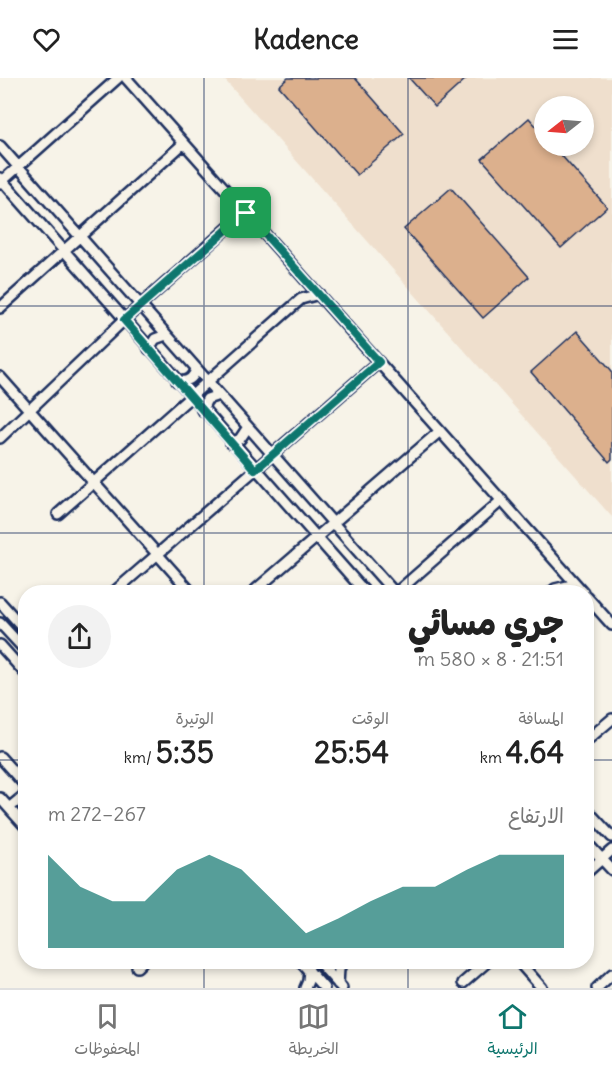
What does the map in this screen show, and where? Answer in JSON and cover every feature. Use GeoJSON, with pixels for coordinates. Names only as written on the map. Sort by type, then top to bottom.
{"type":"FeatureCollection","features":[{"type":"Feature","properties":{"kind":"street"},"geometry":{"type":"LineString","coordinates":[[118,78],[1,180],[191,398],[359,585]]}},
{"type":"Feature","properties":{"kind":"street"},"geometry":{"type":"LineString","coordinates":[[126,78],[560,565],[576,584],[573,585]]}},
{"type":"Feature","properties":{"kind":"street"},"geometry":{"type":"LineString","coordinates":[[0,308],[184,143]]}},
{"type":"Feature","properties":{"kind":"street"},"geometry":{"type":"LineString","coordinates":[[0,147],[390,585]]}},
{"type":"Feature","properties":{"kind":"street"},"geometry":{"type":"LineString","coordinates":[[0,438],[124,320],[246,213]]}},
{"type":"Feature","properties":{"kind":"street"},"geometry":{"type":"LineString","coordinates":[[301,299],[306,280]]}},
{"type":"Feature","properties":{"kind":"street"},"geometry":{"type":"LineString","coordinates":[[58,514],[301,299],[319,294]]}},
{"type":"Feature","properties":{"kind":"street"},"geometry":{"type":"LineString","coordinates":[[149,350],[155,339],[166,335]]}},
{"type":"Feature","properties":{"kind":"street"},"geometry":{"type":"LineString","coordinates":[[122,585],[379,362]]}},
{"type":"Feature","properties":{"kind":"street"},"geometry":{"type":"LineString","coordinates":[[177,381],[188,380],[196,369]]}},
{"type":"Feature","properties":{"kind":"street"},"geometry":{"type":"LineString","coordinates":[[0,377],[185,585]]}},
{"type":"Feature","properties":{"kind":"street"},"geometry":{"type":"LineString","coordinates":[[202,410],[207,399],[219,395]]}},
{"type":"Feature","properties":{"kind":"street"},"geometry":{"type":"LineString","coordinates":[[231,443],[240,439],[248,427]]}},
{"type":"Feature","properties":{"kind":"street"},"geometry":{"type":"LineString","coordinates":[[261,585],[440,431]]}},
{"type":"Feature","properties":{"kind":"street"},"geometry":{"type":"LineString","coordinates":[[404,585],[502,500]]}},
{"type":"Feature","properties":{"kind":"street"},"geometry":{"type":"LineString","coordinates":[[557,585],[560,578],[560,565]]}},
{"type":"Feature","properties":{"kind":"street"},"geometry":{"type":"LineString","coordinates":[[0,602],[18,622]]}},
{"type":"Feature","properties":{"kind":"street"},"geometry":{"type":"LineString","coordinates":[[594,605],[612,625]]}},
{"type":"Feature","properties":{"kind":"street"},"geometry":{"type":"LineString","coordinates":[[0,623],[18,642]]}},
{"type":"Feature","properties":{"kind":"street"},"geometry":{"type":"LineString","coordinates":[[0,645],[18,665]]}},
{"type":"Feature","properties":{"kind":"street"},"geometry":{"type":"LineString","coordinates":[[594,734],[612,719]]}},
{"type":"Feature","properties":{"kind":"street"},"geometry":{"type":"LineString","coordinates":[[0,757],[18,777]]}},
{"type":"Feature","properties":{"kind":"street"},"geometry":{"type":"LineString","coordinates":[[0,798],[18,818]]}},
{"type":"Feature","properties":{"kind":"street"},"geometry":{"type":"LineString","coordinates":[[9,808],[18,801]]}},
{"type":"Feature","properties":{"kind":"street"},"geometry":{"type":"LineString","coordinates":[[594,817],[612,837]]}},
{"type":"Feature","properties":{"kind":"street"},"geometry":{"type":"LineString","coordinates":[[594,850],[612,870]]}},
{"type":"Feature","properties":{"kind":"street"},"geometry":{"type":"LineString","coordinates":[[594,866],[612,850]]}},
{"type":"Feature","properties":{"kind":"street"},"geometry":{"type":"LineString","coordinates":[[325,969],[340,986]]}},
{"type":"Feature","properties":{"kind":"street"},"geometry":{"type":"LineString","coordinates":[[339,969],[340,986]]}},
{"type":"Feature","properties":{"kind":"street"},"geometry":{"type":"LineString","coordinates":[[463,983],[479,969]]}},
{"type":"Feature","properties":{"kind":"street"},"geometry":{"type":"LineString","coordinates":[[525,969],[542,988]]}},
{"type":"Feature","properties":{"kind":"street"},"geometry":{"type":"LineString","coordinates":[[305,988],[309,970]]}},
{"type":"Feature","properties":{"kind":"street"},"geometry":{"type":"LineString","coordinates":[[309,970],[324,988]]}},
{"type":"Feature","properties":{"kind":"street"},"geometry":{"type":"LineString","coordinates":[[597,988],[612,975]]}},
{"type":"Feature","properties":{"kind":"shaded area"},"geometry":{"type":"Polygon","coordinates":[[[223,78],[612,78],[612,517],[223,78]]]}},
{"type":"Feature","properties":{"kind":"building"},"geometry":{"type":"Polygon","coordinates":[[[288,78],[355,78],[404,134],[357,175],[279,86],[288,78]]]}},
{"type":"Feature","properties":{"kind":"building"},"geometry":{"type":"Polygon","coordinates":[[[409,78],[467,78],[435,107],[409,78]]]}},
{"type":"Feature","properties":{"kind":"building"},"geometry":{"type":"Polygon","coordinates":[[[529,118],[534,124],[534,156],[562,156],[607,207],[561,248],[482,159],[529,118]]]}},
{"type":"Feature","properties":{"kind":"building"},"geometry":{"type":"Polygon","coordinates":[[[451,188],[529,277],[483,318],[404,229],[451,188]]]}},
{"type":"Feature","properties":{"kind":"building"},"geometry":{"type":"Polygon","coordinates":[[[577,331],[612,371],[612,459],[609,462],[531,372],[577,331]]]}},
{"type":"Feature","properties":{"kind":"route"},"geometry":{"type":"LineString","coordinates":[[246,213],[379,362],[255,470],[124,320],[246,213]]}}]}
